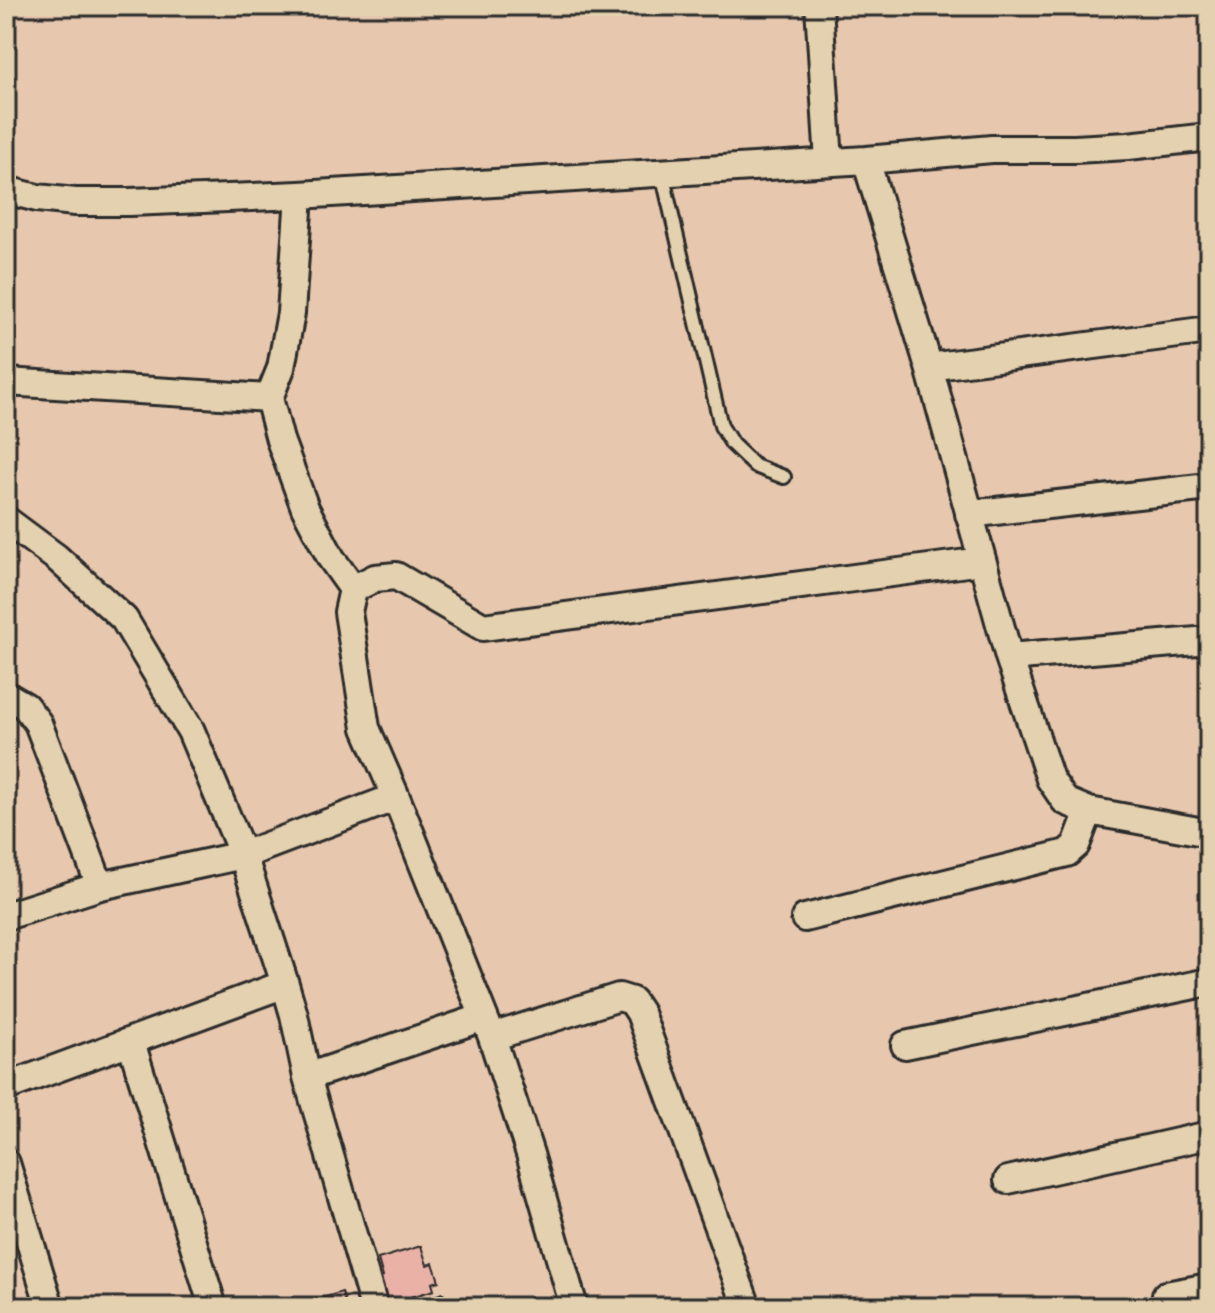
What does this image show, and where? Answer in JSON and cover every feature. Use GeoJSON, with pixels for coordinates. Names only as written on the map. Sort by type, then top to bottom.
{"type":"FeatureCollection","features":[{"type":"Feature","properties":{"kind":"street"},"geometry":{"type":"LineString","coordinates":[[819,6],[829,162]]}},
{"type":"Feature","properties":{"kind":"street"},"geometry":{"type":"LineString","coordinates":[[6,190],[37,198],[75,202],[299,195],[866,160],[992,149],[1128,146],[1209,137]]}},
{"type":"Feature","properties":{"kind":"street"},"geometry":{"type":"LineString","coordinates":[[866,160],[929,367],[1009,657],[1050,779],[1065,801],[1089,811],[1209,833]]}},
{"type":"Feature","properties":{"kind":"street"},"geometry":{"type":"LineString","coordinates":[[299,195],[291,313],[281,368],[269,398],[280,440],[305,508],[331,558],[353,589],[348,612],[366,728],[488,1027],[530,1154],[574,1307]]}},
{"type":"Feature","properties":{"kind":"street"},"geometry":{"type":"LineString","coordinates":[[929,367],[1209,330]]}},
{"type":"Feature","properties":{"kind":"street"},"geometry":{"type":"LineString","coordinates":[[6,382],[269,398]]}},
{"type":"Feature","properties":{"kind":"street"},"geometry":{"type":"LineString","coordinates":[[969,514],[1209,487]]}},
{"type":"Feature","properties":{"kind":"street"},"geometry":{"type":"LineString","coordinates":[[6,520],[57,558],[124,619],[191,731],[243,855],[285,984],[307,1077],[374,1307]]}},
{"type":"Feature","properties":{"kind":"street"},"geometry":{"type":"LineString","coordinates":[[353,589],[375,578],[396,576],[483,627],[982,561]]}},
{"type":"Feature","properties":{"kind":"street"},"geometry":{"type":"LineString","coordinates":[[1009,657],[1209,640]]}},
{"type":"Feature","properties":{"kind":"street"},"geometry":{"type":"LineString","coordinates":[[6,695],[25,706],[38,723],[100,886]]}},
{"type":"Feature","properties":{"kind":"street"},"geometry":{"type":"LineString","coordinates":[[6,916],[100,886],[243,855],[396,797]]}},
{"type":"Feature","properties":{"kind":"street"},"geometry":{"type":"LineString","coordinates":[[805,918],[1067,853],[1076,845],[1089,811]]}},
{"type":"Feature","properties":{"kind":"street"},"geometry":{"type":"LineString","coordinates":[[905,1045],[1209,982]]}},
{"type":"Feature","properties":{"kind":"street"},"geometry":{"type":"LineString","coordinates":[[6,1087],[285,984]]}},
{"type":"Feature","properties":{"kind":"street"},"geometry":{"type":"LineString","coordinates":[[307,1077],[488,1027],[619,997],[632,1001],[640,1013],[747,1307]]}},
{"type":"Feature","properties":{"kind":"street"},"geometry":{"type":"LineString","coordinates":[[131,1042],[205,1305]]}},
{"type":"Feature","properties":{"kind":"street"},"geometry":{"type":"LineString","coordinates":[[1008,1180],[1209,1135]]}},
{"type":"Feature","properties":{"kind":"street"},"geometry":{"type":"LineString","coordinates":[[6,1163],[50,1307]]}},
{"type":"Feature","properties":{"kind":"street"},"geometry":{"type":"LineString","coordinates":[[1166,1295],[1209,1287]]}},
{"type":"Feature","properties":{"kind":"lane"},"geometry":{"type":"LineString","coordinates":[[662,173],[721,426],[732,444],[755,466],[784,477]]}},
{"type":"Feature","properties":{"kind":"building"},"geometry":{"type":"Polygon","coordinates":[[[421,1246],[427,1265],[433,1263],[439,1281],[432,1283],[434,1290],[411,1297],[414,1304],[406,1307],[387,1307],[378,1278],[383,1277],[378,1259],[421,1246]]]}},
{"type":"Feature","properties":{"kind":"building"},"geometry":{"type":"Polygon","coordinates":[[[342,1292],[346,1307],[293,1307],[342,1292]]]}},
{"type":"Feature","properties":{"kind":"building"},"geometry":{"type":"Polygon","coordinates":[[[443,1293],[448,1307],[413,1307],[416,1306],[415,1302],[443,1293]]]}}]}
